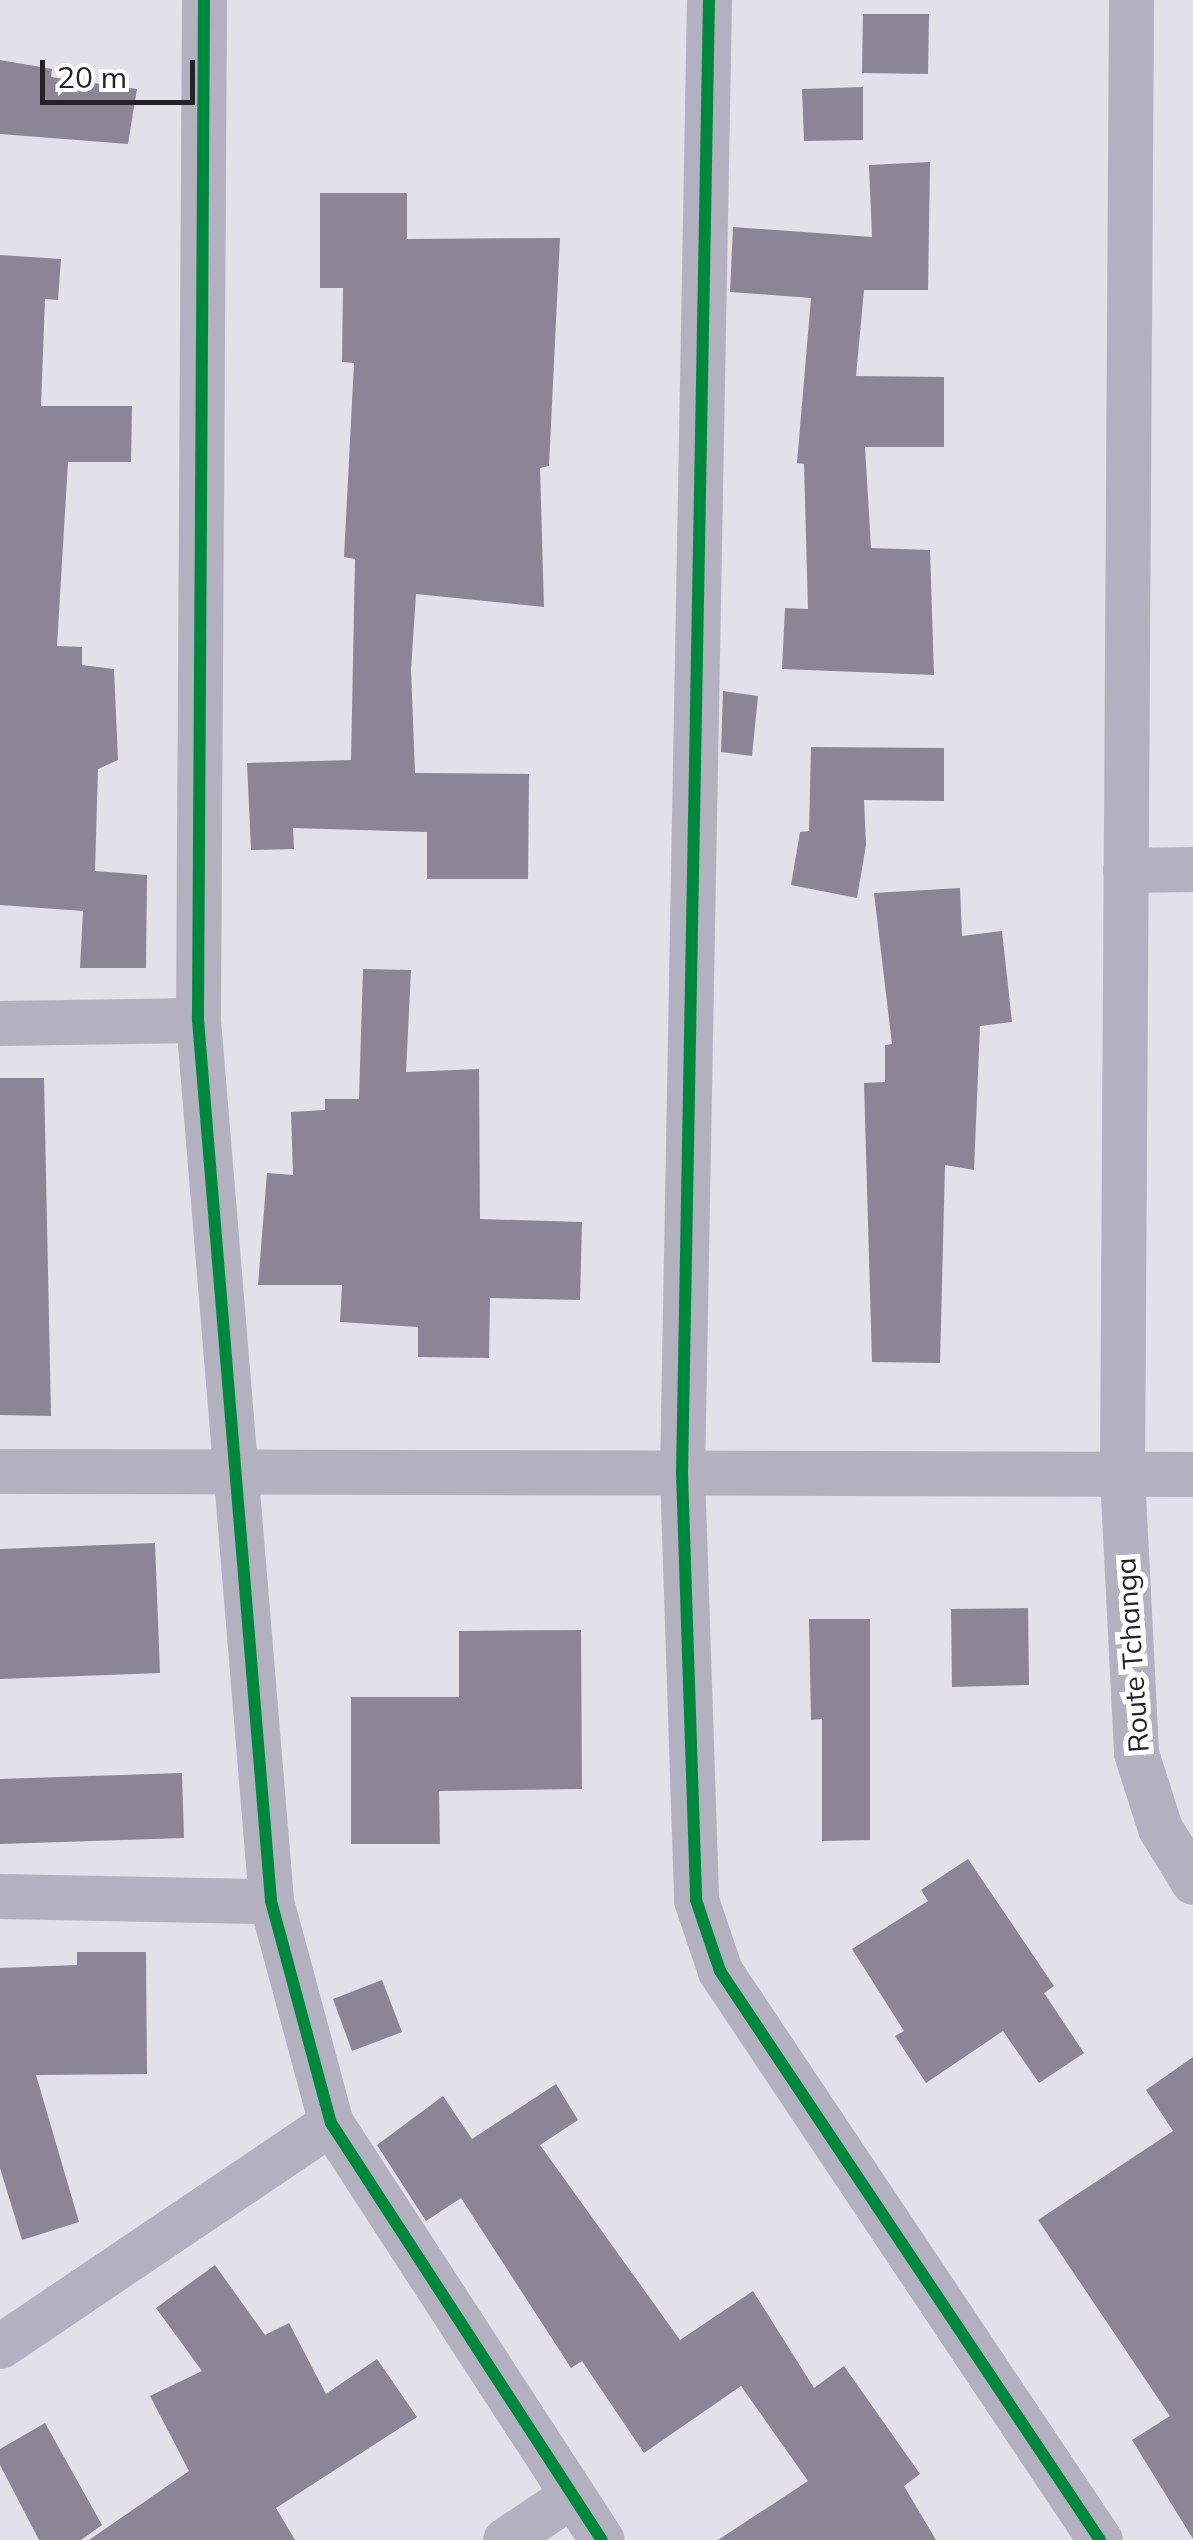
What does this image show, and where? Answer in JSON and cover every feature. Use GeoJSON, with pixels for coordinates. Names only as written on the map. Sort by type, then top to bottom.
{"type":"FeatureCollection","features":[{"type":"Feature","properties":{"kind":"street"},"geometry":{"type":"LineString","coordinates":[[204,0],[198,1020],[271,1901],[331,2122],[602,2540]]}},
{"type":"Feature","properties":{"kind":"street"},"geometry":{"type":"LineString","coordinates":[[709,0],[682,1473],[696,1900],[705,1938],[720,1971],[1100,2540]]}},
{"type":"Feature","properties":{"kind":"street","name":"Route Tchanga"},"geometry":{"type":"LineString","coordinates":[[1132,0],[1122,1475],[1136,1753],[1160,1828],[1193,1882]]}},
{"type":"Feature","properties":{"kind":"street"},"geometry":{"type":"LineString","coordinates":[[1125,870],[1193,870]]}},
{"type":"Feature","properties":{"kind":"street"},"geometry":{"type":"LineString","coordinates":[[0,1023],[198,1020]]}},
{"type":"Feature","properties":{"kind":"street"},"geometry":{"type":"LineString","coordinates":[[0,1471],[1193,1474]]}},
{"type":"Feature","properties":{"kind":"street"},"geometry":{"type":"LineString","coordinates":[[0,1896],[271,1901]]}},
{"type":"Feature","properties":{"kind":"street"},"geometry":{"type":"LineString","coordinates":[[0,2346],[331,2122]]}},
{"type":"Feature","properties":{"kind":"street"},"geometry":{"type":"LineString","coordinates":[[505,2540],[572,2494]]}},
{"type":"Feature","properties":{"kind":"building"},"geometry":{"type":"Polygon","coordinates":[[[863,14],[929,14],[928,74],[862,73],[863,14]]]}},
{"type":"Feature","properties":{"kind":"building"},"geometry":{"type":"Polygon","coordinates":[[[0,60],[52,69],[51,77],[137,89],[128,144],[0,134],[0,60]]]}},
{"type":"Feature","properties":{"kind":"building"},"geometry":{"type":"Polygon","coordinates":[[[863,87],[863,140],[804,141],[802,89],[863,87]]]}},
{"type":"Feature","properties":{"kind":"building"},"geometry":{"type":"Polygon","coordinates":[[[930,162],[928,290],[864,290],[856,376],[944,377],[944,447],[865,447],[871,548],[930,550],[934,675],[782,669],[785,608],[808,609],[804,464],[797,463],[811,298],[730,292],[733,227],[872,237],[869,165],[930,162]]]}},
{"type":"Feature","properties":{"kind":"building"},"geometry":{"type":"Polygon","coordinates":[[[320,193],[407,193],[407,239],[560,238],[549,466],[540,468],[544,607],[416,594],[411,669],[415,773],[529,774],[528,879],[427,879],[427,832],[293,828],[294,849],[251,850],[247,763],[351,760],[355,559],[344,557],[354,363],[342,362],[343,288],[320,288],[320,193]]]}},
{"type":"Feature","properties":{"kind":"building"},"geometry":{"type":"Polygon","coordinates":[[[0,255],[61,259],[58,300],[45,299],[41,406],[132,406],[131,462],[68,462],[57,646],[82,647],[82,665],[114,669],[118,760],[98,769],[95,871],[147,875],[146,968],[80,968],[83,911],[0,905],[0,255]]]}},
{"type":"Feature","properties":{"kind":"building"},"geometry":{"type":"Polygon","coordinates":[[[723,691],[758,696],[752,756],[721,752],[723,691]]]}},
{"type":"Feature","properties":{"kind":"building"},"geometry":{"type":"Polygon","coordinates":[[[811,747],[944,748],[944,801],[864,800],[866,845],[857,898],[791,885],[800,832],[809,831],[811,747]]]}},
{"type":"Feature","properties":{"kind":"building"},"geometry":{"type":"Polygon","coordinates":[[[960,888],[962,936],[1002,931],[1012,1022],[980,1026],[974,1170],[945,1165],[940,1363],[872,1362],[864,1083],[885,1082],[885,1045],[892,1044],[874,893],[960,888]]]}},
{"type":"Feature","properties":{"kind":"building"},"geometry":{"type":"Polygon","coordinates":[[[363,969],[411,970],[406,1072],[479,1069],[480,1219],[582,1222],[580,1300],[490,1298],[489,1358],[418,1357],[418,1327],[340,1322],[342,1285],[258,1285],[267,1173],[293,1175],[291,1112],[325,1110],[325,1099],[359,1099],[363,969]]]}},
{"type":"Feature","properties":{"kind":"building"},"geometry":{"type":"Polygon","coordinates":[[[0,1078],[44,1078],[51,1416],[0,1415],[0,1078]]]}},
{"type":"Feature","properties":{"kind":"building"},"geometry":{"type":"Polygon","coordinates":[[[155,1543],[160,1673],[0,1679],[0,1549],[155,1543]]]}},
{"type":"Feature","properties":{"kind":"building"},"geometry":{"type":"Polygon","coordinates":[[[1028,1608],[1029,1685],[952,1687],[951,1609],[1028,1608]]]}},
{"type":"Feature","properties":{"kind":"building"},"geometry":{"type":"Polygon","coordinates":[[[809,1619],[870,1619],[870,1840],[822,1841],[822,1719],[811,1720],[809,1619]]]}},
{"type":"Feature","properties":{"kind":"building"},"geometry":{"type":"Polygon","coordinates":[[[581,1630],[582,1789],[439,1791],[440,1844],[351,1844],[351,1697],[459,1697],[459,1631],[581,1630]]]}},
{"type":"Feature","properties":{"kind":"building"},"geometry":{"type":"Polygon","coordinates":[[[182,1773],[184,1838],[0,1844],[0,1779],[182,1773]]]}},
{"type":"Feature","properties":{"kind":"building"},"geometry":{"type":"Polygon","coordinates":[[[968,1859],[1054,1986],[1044,1993],[1084,2053],[1039,2083],[1003,2031],[926,2083],[895,2036],[904,2031],[852,1949],[928,1901],[921,1890],[968,1859]]]}},
{"type":"Feature","properties":{"kind":"building"},"geometry":{"type":"Polygon","coordinates":[[[77,1952],[146,1952],[147,2074],[36,2075],[79,2222],[22,2240],[0,2168],[0,1968],[77,1965],[77,1952]]]}},
{"type":"Feature","properties":{"kind":"building"},"geometry":{"type":"Polygon","coordinates":[[[382,1980],[402,2032],[352,2051],[333,1999],[382,1980]]]}},
{"type":"Feature","properties":{"kind":"building"},"geometry":{"type":"Polygon","coordinates":[[[1193,2057],[1193,2539],[1132,2440],[1170,2416],[1038,2220],[1173,2131],[1146,2090],[1193,2057]]]}},
{"type":"Feature","properties":{"kind":"building"},"geometry":{"type":"Polygon","coordinates":[[[556,2084],[578,2120],[540,2145],[680,2340],[753,2291],[814,2388],[844,2366],[920,2474],[904,2486],[936,2540],[718,2540],[808,2481],[741,2386],[644,2453],[582,2361],[571,2368],[461,2198],[426,2221],[377,2145],[443,2096],[472,2139],[556,2084]]]}},
{"type":"Feature","properties":{"kind":"building"},"geometry":{"type":"Polygon","coordinates":[[[215,2265],[265,2335],[289,2323],[326,2394],[377,2359],[417,2417],[276,2508],[295,2540],[89,2540],[189,2471],[150,2396],[202,2371],[156,2308],[215,2265]]]}},
{"type":"Feature","properties":{"kind":"building"},"geometry":{"type":"Polygon","coordinates":[[[45,2423],[102,2525],[81,2540],[39,2540],[0,2465],[0,2449],[45,2423]]]}},
{"type":"Feature","properties":{"kind":"cycle path"},"geometry":{"type":"LineString","coordinates":[[204,0],[198,1020],[271,1901],[331,2123],[602,2540]]}},
{"type":"Feature","properties":{"kind":"cycle path"},"geometry":{"type":"LineString","coordinates":[[709,0],[682,1473],[696,1900],[720,1971],[1100,2540]]}}]}
